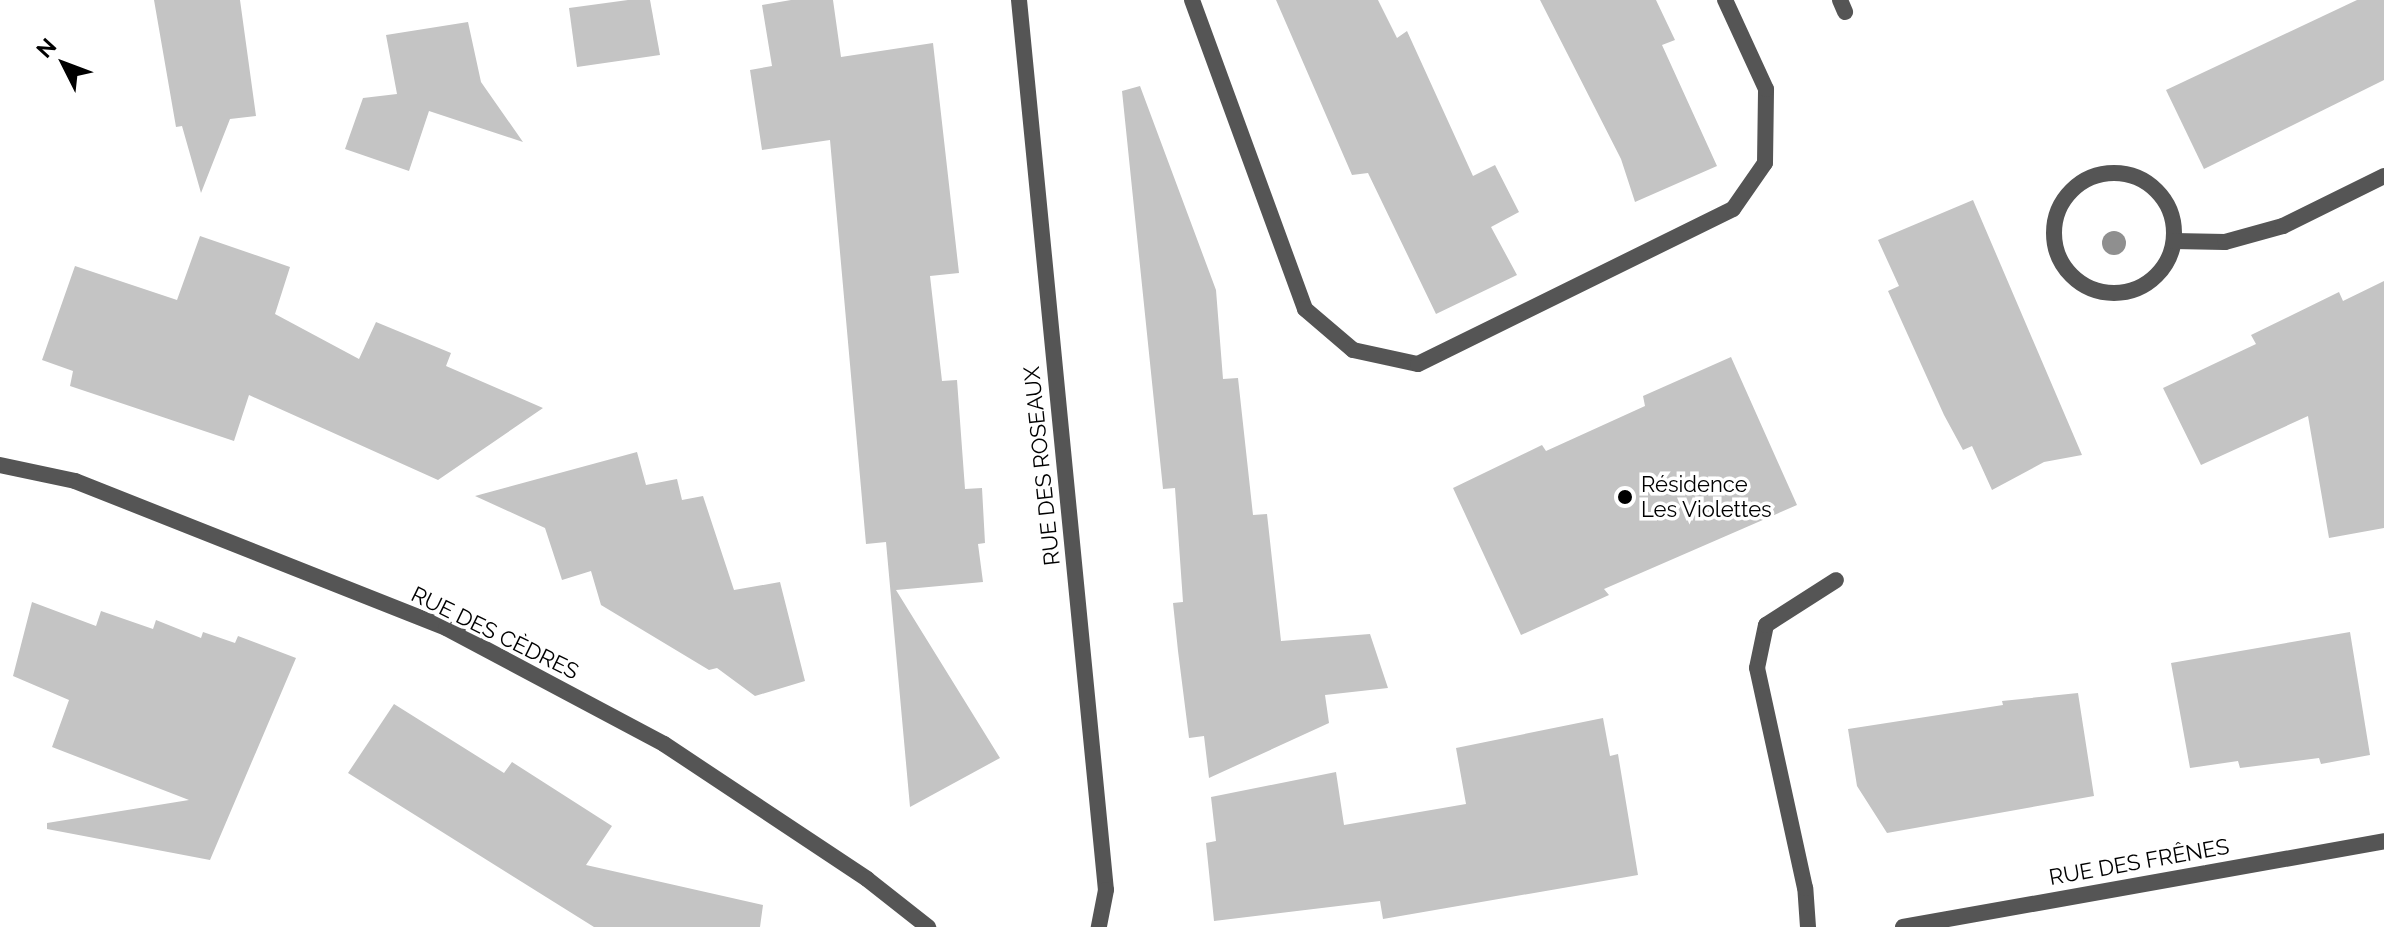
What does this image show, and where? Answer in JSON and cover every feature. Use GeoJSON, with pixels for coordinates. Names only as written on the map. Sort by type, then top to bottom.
{"type":"FeatureCollection","features":[{"type":"Feature","properties":{"kind":"street","name":"RUE DES ROSEAUX"},"geometry":{"type":"LineString","coordinates":[[1019,0],[1106,890],[1099,927]]}},
{"type":"Feature","properties":{"kind":"street"},"geometry":{"type":"LineString","coordinates":[[1192,0],[1305,309],[1353,350],[1418,364],[1733,209],[1765,163],[1766,89],[1725,0]]}},
{"type":"Feature","properties":{"kind":"street"},"geometry":{"type":"LineString","coordinates":[[2099,173],[2138,177],[2167,203],[2174,241],[2162,272],[2134,291],[2094,292],[2063,269],[2052,231],[2066,194],[2099,173]]}},
{"type":"Feature","properties":{"kind":"street"},"geometry":{"type":"LineString","coordinates":[[2174,241],[2225,242],[2283,226],[2384,176]]}},
{"type":"Feature","properties":{"kind":"street","name":"RUE DES CÈDRES"},"geometry":{"type":"LineString","coordinates":[[0,465],[75,481],[446,628],[664,744],[867,879],[928,927]]}},
{"type":"Feature","properties":{"kind":"street"},"geometry":{"type":"LineString","coordinates":[[1808,927],[1805,888],[1757,668],[1766,625],[1836,580]]}},
{"type":"Feature","properties":{"kind":"street","name":"RUE DES FRÊNES"},"geometry":{"type":"LineString","coordinates":[[1903,927],[2384,841]]}},
{"type":"Feature","properties":{"kind":"building"},"geometry":{"type":"Polygon","coordinates":[[[154,0],[240,0],[256,116],[230,119],[201,193],[182,126],[176,127],[154,0]]]}},
{"type":"Feature","properties":{"kind":"building"},"geometry":{"type":"Polygon","coordinates":[[[650,0],[660,55],[577,67],[569,8],[650,0]]]}},
{"type":"Feature","properties":{"kind":"building"},"geometry":{"type":"Polygon","coordinates":[[[791,0],[833,0],[841,57],[933,43],[959,273],[930,276],[942,381],[957,380],[965,489],[982,488],[985,543],[978,544],[983,582],[896,590],[1000,758],[910,807],[886,542],[866,544],[830,140],[762,150],[750,70],[772,66],[762,5],[791,0]]]}},
{"type":"Feature","properties":{"kind":"building"},"geometry":{"type":"Polygon","coordinates":[[[1276,0],[1378,0],[1397,38],[1407,31],[1473,176],[1495,165],[1519,212],[1491,227],[1517,275],[1436,314],[1368,173],[1352,175],[1276,0]]]}},
{"type":"Feature","properties":{"kind":"building"},"geometry":{"type":"Polygon","coordinates":[[[1540,0],[1656,0],[1675,40],[1662,45],[1717,166],[1635,202],[1621,159],[1540,0]]]}},
{"type":"Feature","properties":{"kind":"building"},"geometry":{"type":"Polygon","coordinates":[[[2357,0],[2384,0],[2384,80],[2204,169],[2166,90],[2357,0]]]}},
{"type":"Feature","properties":{"kind":"building"},"geometry":{"type":"Polygon","coordinates":[[[468,22],[481,82],[523,142],[429,111],[409,171],[345,149],[363,98],[397,94],[386,35],[468,22]]]}},
{"type":"Feature","properties":{"kind":"building"},"geometry":{"type":"Polygon","coordinates":[[[1140,86],[1216,290],[1223,379],[1238,378],[1253,515],[1267,514],[1281,641],[1370,634],[1388,688],[1325,695],[1329,723],[1209,778],[1204,736],[1189,738],[1173,603],[1183,602],[1175,488],[1163,489],[1122,91],[1140,86]]]}},
{"type":"Feature","properties":{"kind":"building"},"geometry":{"type":"Polygon","coordinates":[[[1973,200],[2082,455],[2044,462],[1992,490],[1972,446],[1963,450],[1944,415],[1888,291],[1899,286],[1878,240],[1973,200]]]}},
{"type":"Feature","properties":{"kind":"building"},"geometry":{"type":"Polygon","coordinates":[[[200,236],[290,267],[275,314],[359,359],[376,322],[451,353],[446,366],[543,408],[438,480],[249,395],[234,441],[70,386],[73,371],[42,360],[75,266],[177,300],[200,236]]]}},
{"type":"Feature","properties":{"kind":"building"},"geometry":{"type":"Polygon","coordinates":[[[2384,281],[2384,528],[2329,538],[2308,416],[2201,465],[2163,388],[2256,344],[2251,335],[2339,292],[2343,301],[2384,281]]]}},
{"type":"Feature","properties":{"kind":"building","name":"Résidence Les Violettes"},"geometry":{"type":"Polygon","coordinates":[[[1731,357],[1797,505],[1604,589],[1609,595],[1521,635],[1453,488],[1542,445],[1546,451],[1645,406],[1643,396],[1731,357]]]}},
{"type":"Feature","properties":{"kind":"building"},"geometry":{"type":"Polygon","coordinates":[[[637,452],[646,485],[677,479],[682,500],[703,496],[734,590],[780,582],[805,681],[755,696],[717,668],[709,670],[601,605],[591,571],[562,580],[545,528],[475,496],[637,452]]]}},
{"type":"Feature","properties":{"kind":"building"},"geometry":{"type":"Polygon","coordinates":[[[32,602],[96,626],[101,611],[153,629],[156,620],[201,638],[203,632],[235,643],[238,636],[296,658],[210,860],[47,829],[47,823],[189,800],[52,747],[69,700],[13,676],[32,602]]]}},
{"type":"Feature","properties":{"kind":"building"},"geometry":{"type":"Polygon","coordinates":[[[2350,632],[2370,755],[2321,764],[2319,758],[2240,768],[2238,761],[2190,768],[2171,663],[2350,632]]]}},
{"type":"Feature","properties":{"kind":"building"},"geometry":{"type":"Polygon","coordinates":[[[2078,693],[2094,796],[1887,833],[1857,786],[1848,729],[2003,705],[2002,701],[2078,693]]]}},
{"type":"Feature","properties":{"kind":"building"},"geometry":{"type":"Polygon","coordinates":[[[394,704],[504,773],[512,762],[612,826],[586,865],[763,905],[760,927],[594,927],[348,773],[394,704]]]}},
{"type":"Feature","properties":{"kind":"building"},"geometry":{"type":"Polygon","coordinates":[[[1603,718],[1610,756],[1618,754],[1638,875],[1383,919],[1380,901],[1214,921],[1206,843],[1216,841],[1211,797],[1336,772],[1344,825],[1466,804],[1456,748],[1603,718]]]}},
{"type":"Feature","properties":{"kind":"place","name":"Résidence Les Violettes"},"geometry":{"type":"Point","coordinates":[1625,497]}}]}
